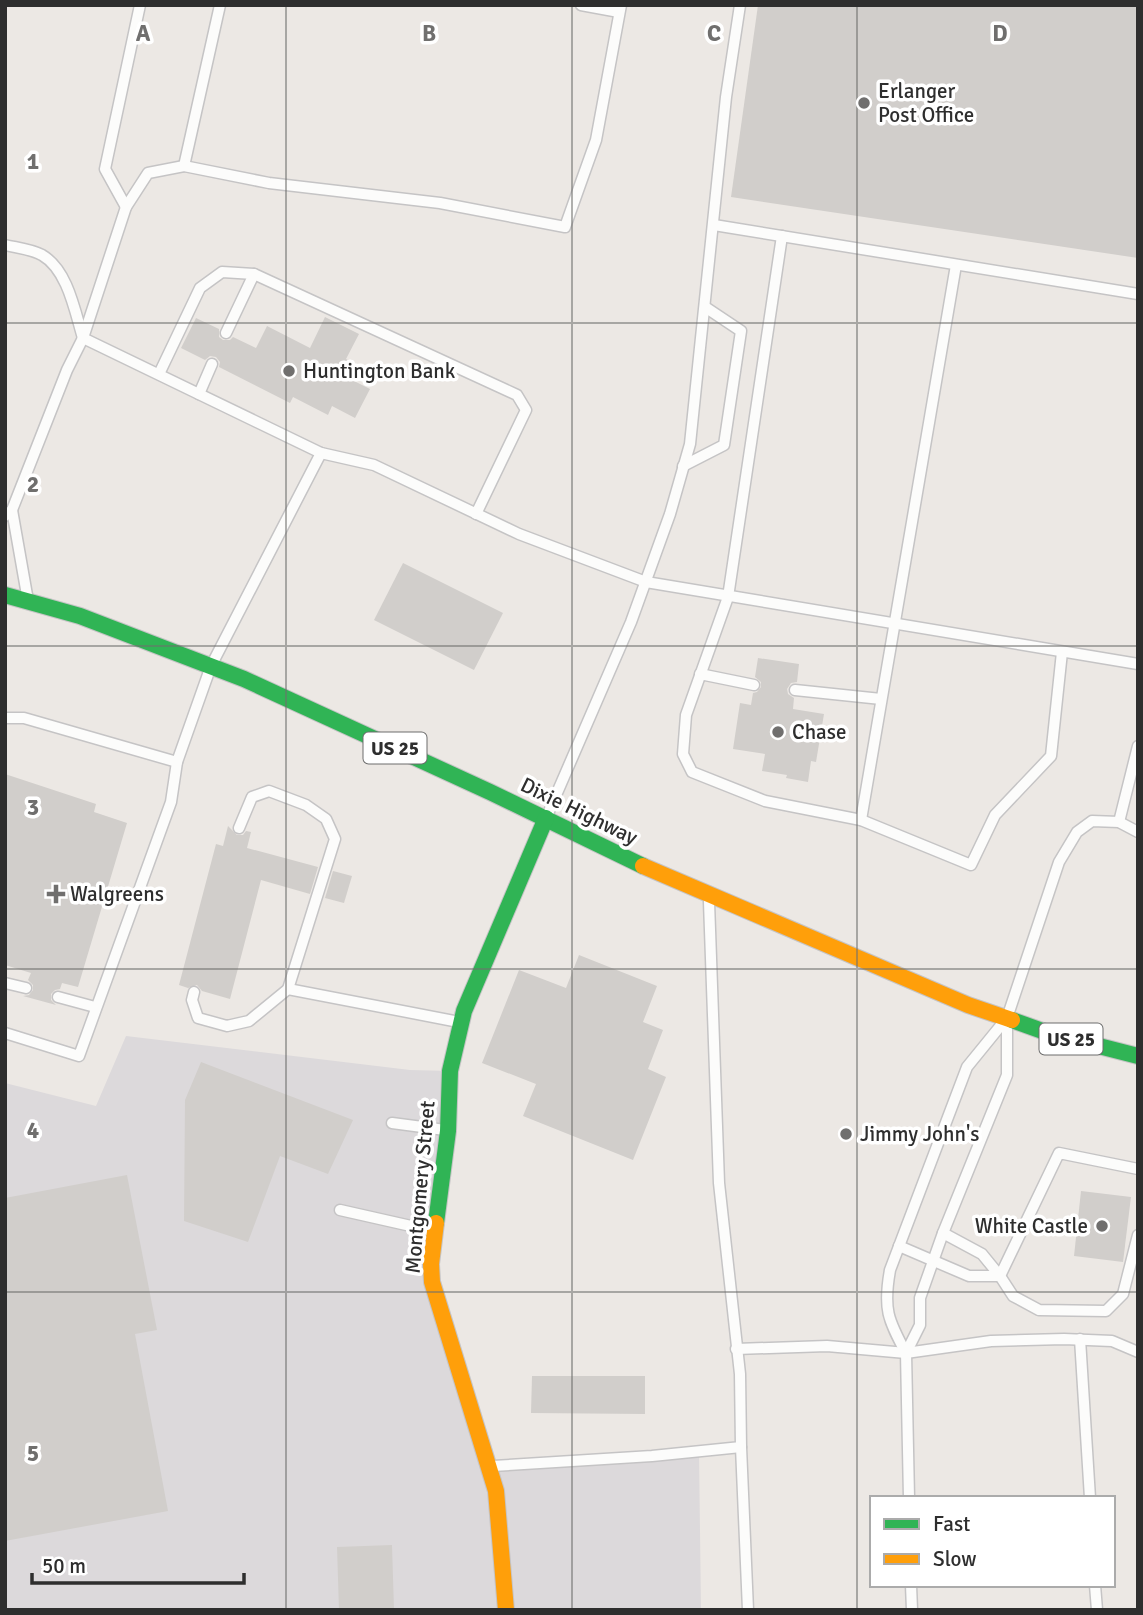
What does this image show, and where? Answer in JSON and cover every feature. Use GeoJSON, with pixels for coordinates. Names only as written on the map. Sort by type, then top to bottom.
{"type":"FeatureCollection","features":[{"type":"Feature","properties":{"kind":"main road","name":"Dixie Highway"},"geometry":{"type":"LineString","coordinates":[[5,595],[80,616],[211,666],[546,818],[656,872],[968,1005],[1048,1033],[1138,1056]]}},
{"type":"Feature","properties":{"kind":"main road","name":"Montgomery Street"},"geometry":{"type":"LineString","coordinates":[[506,1610],[496,1491],[432,1282],[431,1264],[448,1130],[450,1071],[461,1022],[485,957],[546,818]]}},
{"type":"Feature","properties":{"kind":"lane"},"geometry":{"type":"LineString","coordinates":[[126,206],[105,169],[140,5]]}},
{"type":"Feature","properties":{"kind":"lane"},"geometry":{"type":"LineString","coordinates":[[184,166],[220,5]]}},
{"type":"Feature","properties":{"kind":"lane"},"geometry":{"type":"LineString","coordinates":[[28,601],[8,513],[67,370],[83,338],[126,206],[148,173],[184,166],[269,183],[440,203],[565,227],[596,140],[620,9],[581,5]]}},
{"type":"Feature","properties":{"kind":"lane"},"geometry":{"type":"LineString","coordinates":[[546,818],[626,634],[670,514],[690,444],[726,97],[740,5]]}},
{"type":"Feature","properties":{"kind":"lane"},"geometry":{"type":"LineString","coordinates":[[714,225],[1138,295]]}},
{"type":"Feature","properties":{"kind":"lane"},"geometry":{"type":"LineString","coordinates":[[782,236],[728,597],[685,715],[683,754],[692,772],[765,801],[861,820],[971,865],[995,815],[1051,755],[1062,652]]}},
{"type":"Feature","properties":{"kind":"lane"},"geometry":{"type":"LineString","coordinates":[[5,245],[44,256],[57,269],[68,291],[83,338],[321,453],[374,465],[519,534],[646,582],[1138,664]]}},
{"type":"Feature","properties":{"kind":"lane"},"geometry":{"type":"LineString","coordinates":[[861,820],[956,265]]}},
{"type":"Feature","properties":{"kind":"lane"},"geometry":{"type":"LineString","coordinates":[[159,374],[200,288],[222,272],[254,274],[517,394],[526,410],[476,514]]}},
{"type":"Feature","properties":{"kind":"lane"},"geometry":{"type":"LineString","coordinates":[[226,333],[254,274]]}},
{"type":"Feature","properties":{"kind":"lane"},"geometry":{"type":"LineString","coordinates":[[683,466],[724,445],[741,331],[705,307]]}},
{"type":"Feature","properties":{"kind":"lane"},"geometry":{"type":"LineString","coordinates":[[199,394],[212,364]]}},
{"type":"Feature","properties":{"kind":"lane"},"geometry":{"type":"LineString","coordinates":[[5,1033],[79,1056],[171,802],[177,762],[211,666],[321,453]]}},
{"type":"Feature","properties":{"kind":"lane"},"geometry":{"type":"LineString","coordinates":[[700,674],[754,685]]}},
{"type":"Feature","properties":{"kind":"lane"},"geometry":{"type":"LineString","coordinates":[[795,690],[881,699]]}},
{"type":"Feature","properties":{"kind":"lane"},"geometry":{"type":"LineString","coordinates":[[5,718],[24,718],[177,762]]}},
{"type":"Feature","properties":{"kind":"lane"},"geometry":{"type":"LineString","coordinates":[[1119,822],[1138,747]]}},
{"type":"Feature","properties":{"kind":"lane"},"geometry":{"type":"LineString","coordinates":[[194,992],[192,1000],[198,1018],[227,1026],[249,1021],[288,989],[335,839],[326,819],[306,805],[269,791],[252,797],[239,828]]}},
{"type":"Feature","properties":{"kind":"lane"},"geometry":{"type":"LineString","coordinates":[[906,1353],[920,1325],[920,1298],[933,1260],[1007,1075],[1007,1018],[1059,862],[1077,832],[1092,821],[1119,822],[1138,832]]}},
{"type":"Feature","properties":{"kind":"lane"},"geometry":{"type":"LineString","coordinates":[[709,895],[719,1183],[740,1374],[748,1610]]}},
{"type":"Feature","properties":{"kind":"lane"},"geometry":{"type":"LineString","coordinates":[[5,983],[26,988]]}},
{"type":"Feature","properties":{"kind":"lane"},"geometry":{"type":"LineString","coordinates":[[288,989],[461,1022]]}},
{"type":"Feature","properties":{"kind":"lane"},"geometry":{"type":"LineString","coordinates":[[58,997],[95,1007]]}},
{"type":"Feature","properties":{"kind":"lane"},"geometry":{"type":"LineString","coordinates":[[909,1496],[906,1353],[890,1324],[886,1301],[890,1270],[967,1067],[1007,1018]]}},
{"type":"Feature","properties":{"kind":"lane"},"geometry":{"type":"LineString","coordinates":[[392,1123],[448,1130]]}},
{"type":"Feature","properties":{"kind":"lane"},"geometry":{"type":"LineString","coordinates":[[1000,1276],[1059,1153],[1138,1169]]}},
{"type":"Feature","properties":{"kind":"lane"},"geometry":{"type":"LineString","coordinates":[[340,1210],[435,1231]]}},
{"type":"Feature","properties":{"kind":"lane"},"geometry":{"type":"LineString","coordinates":[[943,1233],[982,1254],[1013,1296],[1039,1310],[1106,1311],[1123,1294],[1138,1235]]}},
{"type":"Feature","properties":{"kind":"lane"},"geometry":{"type":"LineString","coordinates":[[900,1246],[969,1276],[1000,1276]]}},
{"type":"Feature","properties":{"kind":"lane"},"geometry":{"type":"LineString","coordinates":[[736,1349],[827,1346],[906,1353],[991,1341],[1080,1339],[1112,1341],[1138,1352]]}},
{"type":"Feature","properties":{"kind":"lane"},"geometry":{"type":"LineString","coordinates":[[1080,1339],[1090,1496]]}},
{"type":"Feature","properties":{"kind":"lane"},"geometry":{"type":"LineString","coordinates":[[487,1466],[652,1457],[741,1447]]}},
{"type":"Feature","properties":{"kind":"lane"},"geometry":{"type":"LineString","coordinates":[[911,1587],[912,1610]]}},
{"type":"Feature","properties":{"kind":"lane"},"geometry":{"type":"LineString","coordinates":[[1095,1587],[1097,1610]]}},
{"type":"Feature","properties":{"kind":"shaded area"},"geometry":{"type":"Polygon","coordinates":[[[126,1036],[410,1070],[450,1071],[431,1264],[487,1466],[699,1452],[701,1610],[5,1610],[5,1083],[96,1106],[126,1036]]]}},
{"type":"Feature","properties":{"kind":"building"},"geometry":{"type":"Polygon","coordinates":[[[758,5],[1138,5],[1138,258],[731,197],[758,5]]]}},
{"type":"Feature","properties":{"kind":"building","name":"Huntington Bank"},"geometry":{"type":"Polygon","coordinates":[[[325,317],[359,334],[346,359],[355,364],[348,378],[370,389],[355,418],[332,406],[328,415],[293,397],[290,403],[219,367],[220,362],[216,357],[210,356],[205,360],[181,348],[196,318],[219,329],[219,337],[223,340],[233,337],[256,348],[267,326],[310,348],[325,317]]]}},
{"type":"Feature","properties":{"kind":"building"},"geometry":{"type":"Polygon","coordinates":[[[403,563],[503,613],[474,670],[374,620],[403,563]]]}},
{"type":"Feature","properties":{"kind":"building","name":"Chase"},"geometry":{"type":"Polygon","coordinates":[[[758,658],[799,664],[797,682],[791,683],[787,689],[788,694],[794,698],[793,709],[824,714],[816,762],[811,761],[808,782],[762,771],[765,754],[733,749],[740,703],[751,705],[753,693],[761,687],[761,682],[755,677],[758,658]]]}},
{"type":"Feature","properties":{"kind":"building","name":"Walgreens"},"geometry":{"type":"Polygon","coordinates":[[[5,774],[96,804],[94,812],[127,823],[78,987],[62,983],[60,989],[51,994],[51,1000],[56,1005],[23,996],[29,995],[33,990],[33,985],[28,980],[31,973],[5,965],[5,774]]]}},
{"type":"Feature","properties":{"kind":"building"},"geometry":{"type":"Polygon","coordinates":[[[228,826],[237,835],[251,832],[247,848],[318,867],[310,894],[261,880],[230,999],[202,991],[197,985],[188,988],[179,985],[216,844],[223,846],[228,826]]]}},
{"type":"Feature","properties":{"kind":"building"},"geometry":{"type":"Polygon","coordinates":[[[333,871],[352,876],[344,903],[325,898],[333,871]]]}},
{"type":"Feature","properties":{"kind":"building"},"geometry":{"type":"Polygon","coordinates":[[[579,955],[657,986],[643,1022],[663,1030],[648,1069],[666,1077],[633,1160],[523,1116],[536,1084],[482,1063],[519,970],[566,988],[579,955]]]}},
{"type":"Feature","properties":{"kind":"building"},"geometry":{"type":"Polygon","coordinates":[[[201,1062],[353,1120],[328,1174],[280,1156],[248,1242],[184,1221],[185,1100],[201,1062]]]}},
{"type":"Feature","properties":{"kind":"building"},"geometry":{"type":"Polygon","coordinates":[[[127,1175],[157,1330],[135,1334],[168,1511],[5,1541],[5,1198],[127,1175]]]}},
{"type":"Feature","properties":{"kind":"building","name":"White Castle"},"geometry":{"type":"Polygon","coordinates":[[[1081,1191],[1131,1197],[1123,1262],[1074,1256],[1081,1191]]]}},
{"type":"Feature","properties":{"kind":"building"},"geometry":{"type":"Polygon","coordinates":[[[532,1376],[645,1376],[645,1414],[531,1413],[532,1376]]]}},
{"type":"Feature","properties":{"kind":"building"},"geometry":{"type":"Polygon","coordinates":[[[392,1545],[394,1610],[339,1610],[337,1547],[392,1545]]]}},
{"type":"Feature","properties":{"kind":"traffic: fast"},"geometry":{"type":"LineString","coordinates":[[5,595],[80,616],[244,679],[643,866]]}},
{"type":"Feature","properties":{"kind":"traffic: fast"},"geometry":{"type":"LineString","coordinates":[[436,1223],[448,1131],[450,1071],[464,1011],[546,818]]}},
{"type":"Feature","properties":{"kind":"traffic: fast"},"geometry":{"type":"LineString","coordinates":[[1012,1020],[1048,1033],[1138,1056]]}},
{"type":"Feature","properties":{"kind":"traffic: slow"},"geometry":{"type":"LineString","coordinates":[[643,866],[968,1005],[1012,1020]]}},
{"type":"Feature","properties":{"kind":"traffic: slow"},"geometry":{"type":"LineString","coordinates":[[436,1223],[431,1264],[432,1282],[496,1491],[506,1610]]}},
{"type":"Feature","properties":{"kind":"place","name":"Erlanger Post Office"},"geometry":{"type":"Point","coordinates":[864,103]}},
{"type":"Feature","properties":{"kind":"place","name":"Huntington Bank"},"geometry":{"type":"Point","coordinates":[289,371]}},
{"type":"Feature","properties":{"kind":"place","name":"Chase"},"geometry":{"type":"Point","coordinates":[778,732]}},
{"type":"Feature","properties":{"kind":"place","name":"Walgreens"},"geometry":{"type":"Point","coordinates":[56,894]}},
{"type":"Feature","properties":{"kind":"place","name":"Jimmy John's"},"geometry":{"type":"Point","coordinates":[846,1134]}},
{"type":"Feature","properties":{"kind":"place","name":"White Castle"},"geometry":{"type":"Point","coordinates":[1102,1226]}}]}
